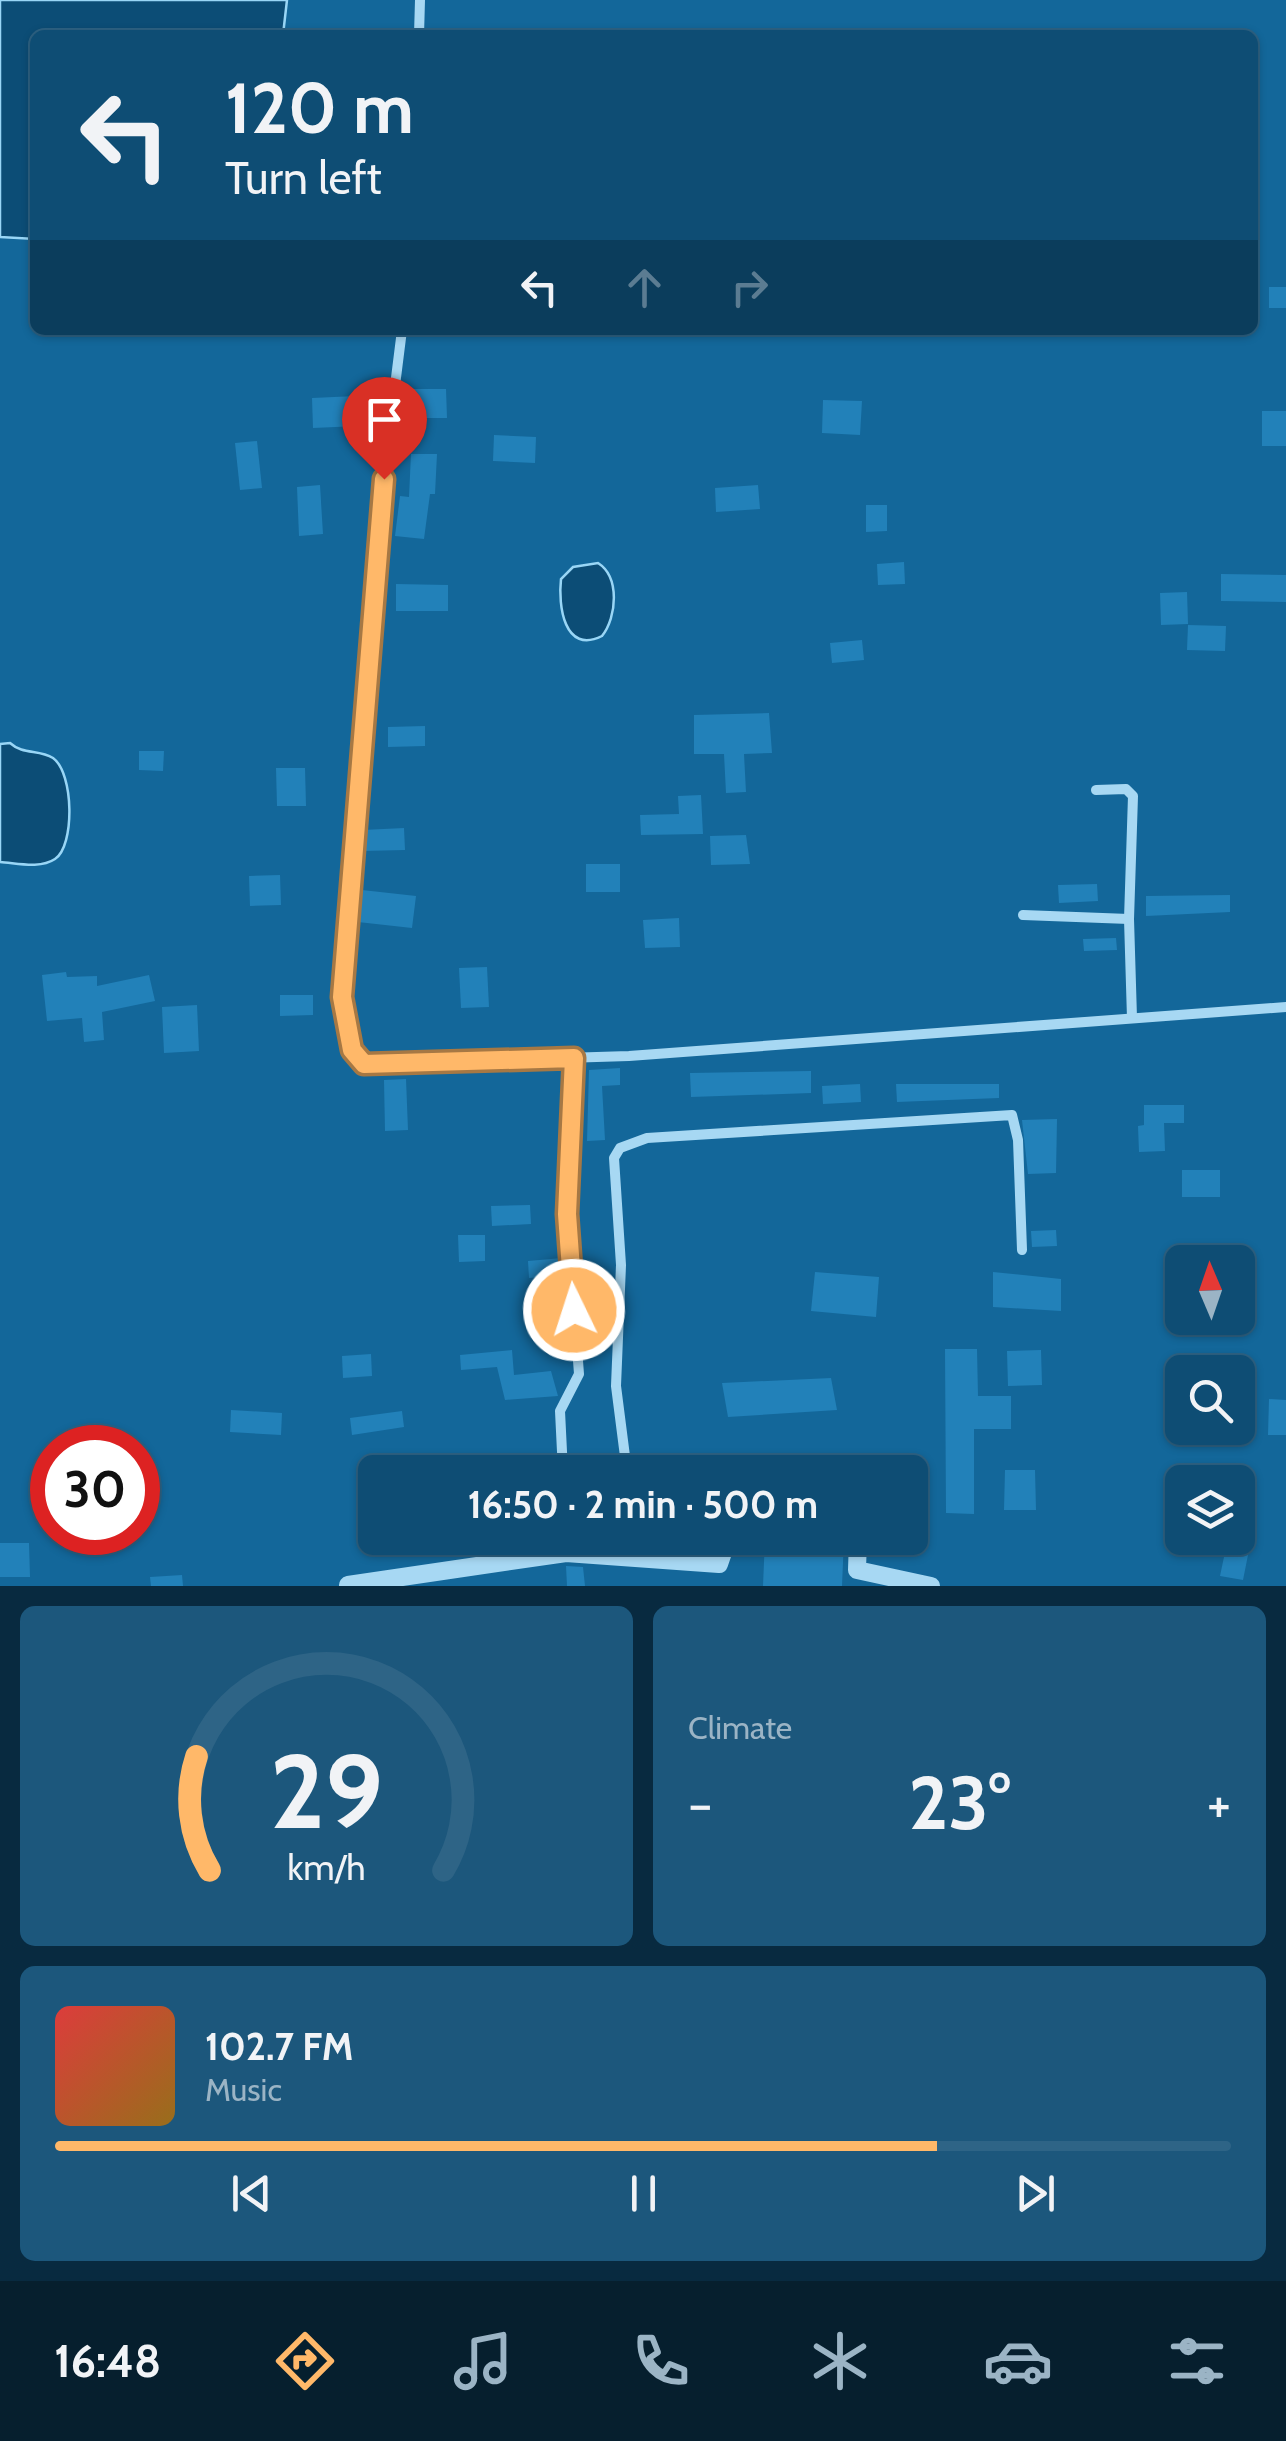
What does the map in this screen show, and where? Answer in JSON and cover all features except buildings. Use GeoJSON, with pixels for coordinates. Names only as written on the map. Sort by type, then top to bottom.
{"type":"FeatureCollection","features":[{"type":"Feature","properties":{"kind":"street"},"geometry":{"type":"LineString","coordinates":[[419,30],[420,0]]}},
{"type":"Feature","properties":{"kind":"street"},"geometry":{"type":"LineString","coordinates":[[401,335],[374,553],[342,997],[352,1050],[364,1064],[574,1058],[1286,1007]]}},
{"type":"Feature","properties":{"kind":"street"},"geometry":{"type":"LineString","coordinates":[[1096,790],[1132,791],[1128,919],[1132,1018]]}},
{"type":"Feature","properties":{"kind":"street"},"geometry":{"type":"LineString","coordinates":[[1023,915],[1128,919]]}},
{"type":"Feature","properties":{"kind":"street"},"geometry":{"type":"LineString","coordinates":[[562,1455],[560,1411],[579,1374],[567,1214],[574,1058]]}},
{"type":"Feature","properties":{"kind":"street"},"geometry":{"type":"LineString","coordinates":[[625,1455],[616,1386],[620,1265],[614,1158],[620,1148],[647,1138],[1012,1115],[1018,1140],[1022,1250]]}},
{"type":"Feature","properties":{"kind":"street"},"geometry":{"type":"LineString","coordinates":[[348,1585],[412,1580],[522,1555]]}},
{"type":"Feature","properties":{"kind":"street"},"geometry":{"type":"LineString","coordinates":[[647,1555],[719,1564]]}},
{"type":"Feature","properties":{"kind":"street"},"geometry":{"type":"LineString","coordinates":[[719,1555],[719,1564]]}},
{"type":"Feature","properties":{"kind":"street"},"geometry":{"type":"LineString","coordinates":[[719,1564],[722,1555]]}},
{"type":"Feature","properties":{"kind":"street"},"geometry":{"type":"LineString","coordinates":[[857,1555],[857,1570],[931,1586]]}},
{"type":"Feature","properties":{"kind":"water"},"geometry":{"type":"Polygon","coordinates":[[[0,0],[287,0],[284,30],[30,30],[30,239],[0,237],[0,0]]]}},
{"type":"Feature","properties":{"kind":"water"},"geometry":{"type":"Polygon","coordinates":[[[598,563],[613,587],[611,619],[602,636],[579,639],[566,624],[561,579],[573,567],[598,563]]]}},
{"type":"Feature","properties":{"kind":"water"},"geometry":{"type":"Polygon","coordinates":[[[10,743],[53,758],[65,778],[69,825],[62,852],[49,862],[0,862],[0,744],[10,743]]]}},
{"type":"Feature","properties":{"kind":"route"},"geometry":{"type":"LineString","coordinates":[[384,479],[374,553],[342,997],[352,1050],[364,1064],[574,1058],[567,1214],[574,1310]]}}]}
